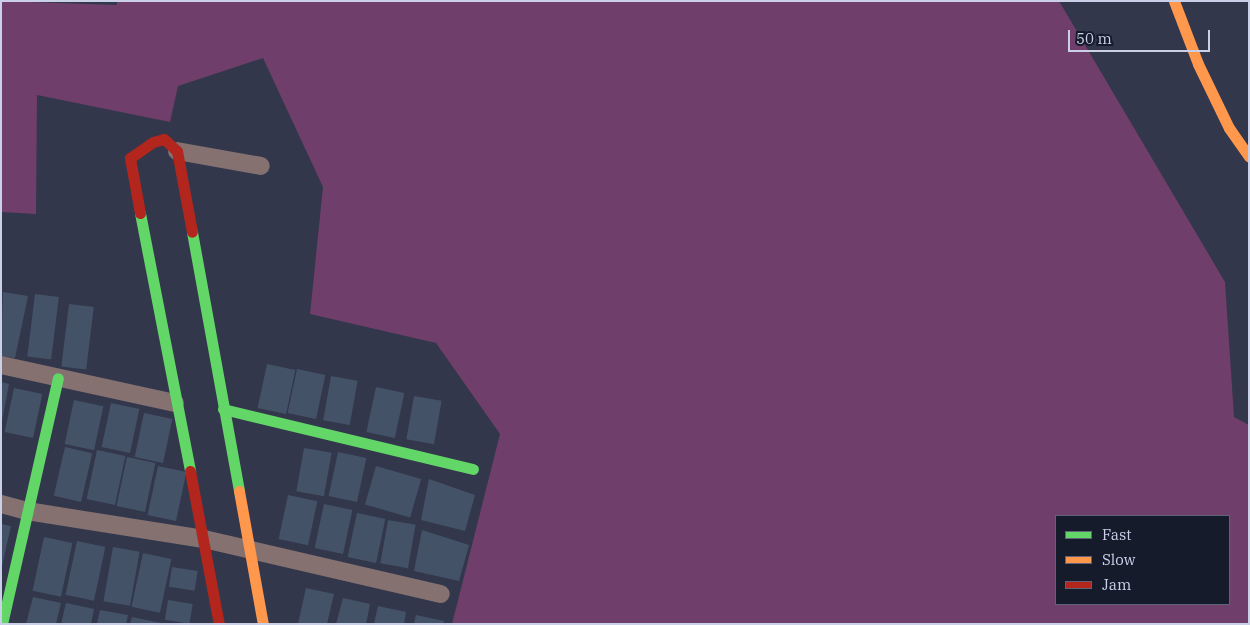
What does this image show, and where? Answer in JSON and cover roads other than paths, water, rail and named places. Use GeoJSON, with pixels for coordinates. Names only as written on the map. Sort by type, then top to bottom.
{"type":"FeatureCollection","features":[{"type":"Feature","properties":{"kind":"street"},"geometry":{"type":"LineString","coordinates":[[1174,1],[1198,64],[1229,128],[1249,157]]}},
{"type":"Feature","properties":{"kind":"street"},"geometry":{"type":"LineString","coordinates":[[219,624],[204,539],[175,403],[130,158],[153,142],[164,139],[177,151],[261,166]]}},
{"type":"Feature","properties":{"kind":"street"},"geometry":{"type":"LineString","coordinates":[[177,151],[248,551],[263,624]]}},
{"type":"Feature","properties":{"kind":"street"},"geometry":{"type":"LineString","coordinates":[[1,365],[175,403]]}},
{"type":"Feature","properties":{"kind":"street"},"geometry":{"type":"LineString","coordinates":[[2,624],[26,511],[58,378]]}},
{"type":"Feature","properties":{"kind":"street"},"geometry":{"type":"LineString","coordinates":[[223,409],[473,469]]}},
{"type":"Feature","properties":{"kind":"street"},"geometry":{"type":"LineString","coordinates":[[1,504],[26,511],[204,539],[248,551],[441,594]]}}]}
